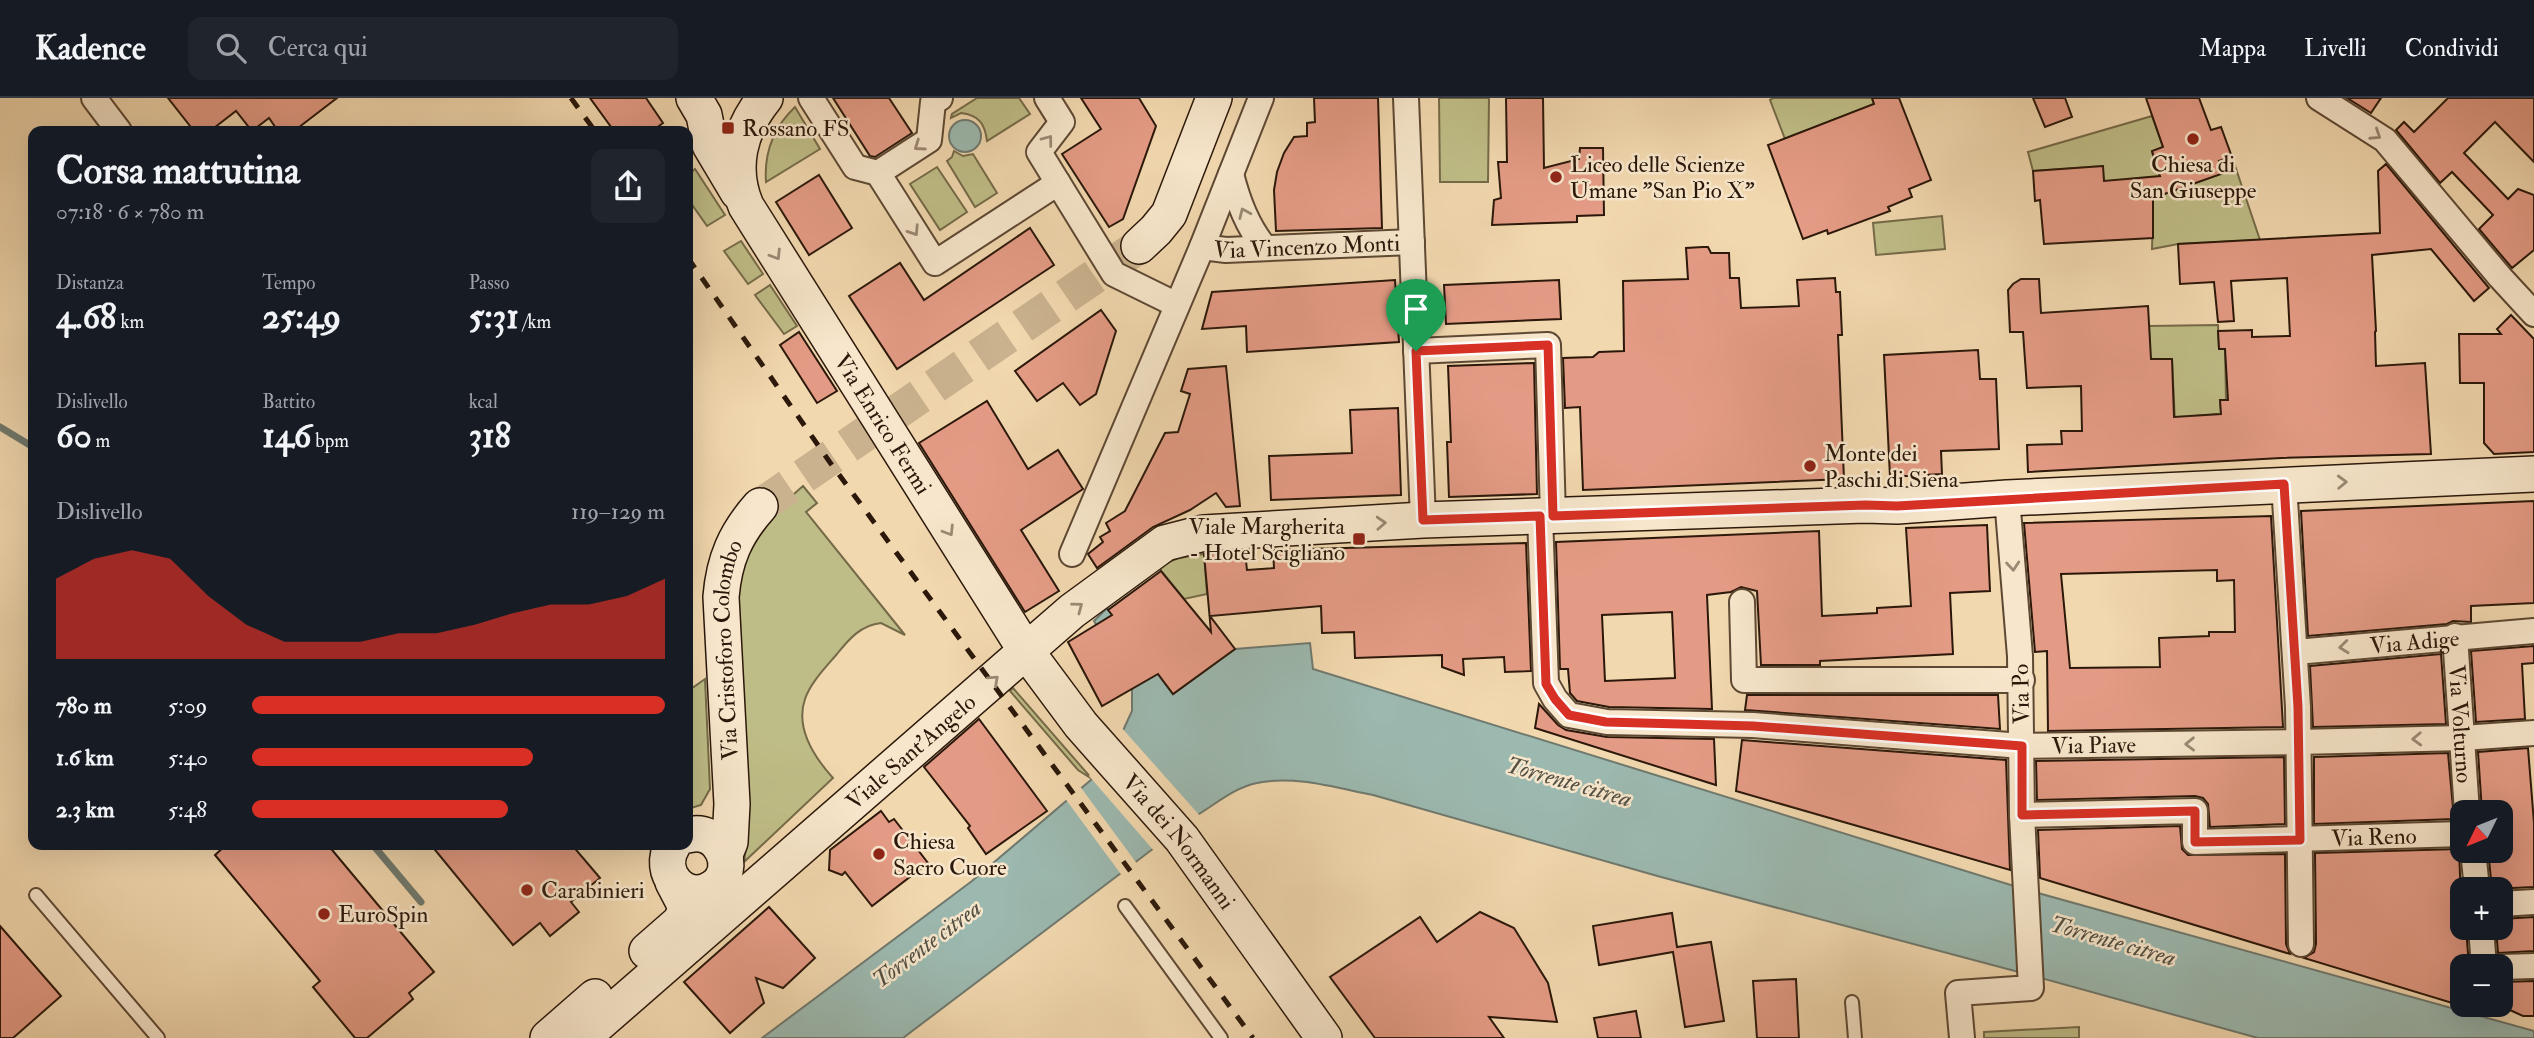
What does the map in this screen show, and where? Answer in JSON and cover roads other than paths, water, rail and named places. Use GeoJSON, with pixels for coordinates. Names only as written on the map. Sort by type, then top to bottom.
{"type":"FeatureCollection","features":[{"type":"Feature","properties":{"kind":"main road"},"geometry":{"type":"LineString","coordinates":[[742,197],[737,171],[738,150],[746,130],[765,98]]}},
{"type":"Feature","properties":{"kind":"main road"},"geometry":{"type":"LineString","coordinates":[[1139,246],[1169,214],[1214,98]]}},
{"type":"Feature","properties":{"kind":"main road","name":"Via Enrico Fermi"},"geometry":{"type":"LineString","coordinates":[[699,101],[710,145],[746,206],[1026,651]]}},
{"type":"Feature","properties":{"kind":"main road","name":"Viale Sant'Angelo"},"geometry":{"type":"LineString","coordinates":[[582,1038],[1072,611],[1166,543],[1204,533],[1423,520],[1897,506],[2284,484],[2534,474]]}},
{"type":"Feature","properties":{"kind":"main road","name":"Via Cristoforo Colombo"},"geometry":{"type":"LineString","coordinates":[[718,875],[730,842],[732,804],[721,597],[723,572],[731,546],[744,524],[760,506]]}},
{"type":"Feature","properties":{"kind":"main road","name":"Via dei Normanni"},"geometry":{"type":"LineString","coordinates":[[1026,651],[1082,725],[1182,839],[1324,1038]]}},
{"type":"Feature","properties":{"kind":"main road"},"geometry":{"type":"LineString","coordinates":[[693,839],[725,815],[732,804]]}},
{"type":"Feature","properties":{"kind":"main road"},"geometry":{"type":"LineString","coordinates":[[565,1038],[688,931],[706,909],[718,875],[712,838],[703,834],[693,840]]}},
{"type":"Feature","properties":{"kind":"main road"},"geometry":{"type":"LineString","coordinates":[[675,852],[691,892],[701,893],[718,875]]}},
{"type":"Feature","properties":{"kind":"main road"},"geometry":{"type":"LineString","coordinates":[[548,1038],[679,923],[685,914],[675,852]]}},
{"type":"Feature","properties":{"kind":"main road","name":"Viale Sant'Angelo"},"geometry":{"type":"LineString","coordinates":[[718,875],[795,853]]}},
{"type":"Feature","properties":{"kind":"street"},"geometry":{"type":"LineString","coordinates":[[94,98],[115,126]]}},
{"type":"Feature","properties":{"kind":"street"},"geometry":{"type":"LineString","coordinates":[[810,98],[855,167],[878,173],[935,262],[1058,183]]}},
{"type":"Feature","properties":{"kind":"street"},"geometry":{"type":"LineString","coordinates":[[878,173],[929,140],[933,102],[940,98]]}},
{"type":"Feature","properties":{"kind":"street"},"geometry":{"type":"LineString","coordinates":[[1047,98],[1062,122],[1040,152],[1114,274],[1177,305]]}},
{"type":"Feature","properties":{"kind":"street"},"geometry":{"type":"LineString","coordinates":[[1072,555],[1202,247],[1261,98]]}},
{"type":"Feature","properties":{"kind":"street"},"geometry":{"type":"LineString","coordinates":[[1406,98],[1423,520]]}},
{"type":"Feature","properties":{"kind":"street"},"geometry":{"type":"LineString","coordinates":[[2319,98],[2385,140],[2534,314]]}},
{"type":"Feature","properties":{"kind":"street"},"geometry":{"type":"LineString","coordinates":[[1231,174],[1243,213],[1265,248]]}},
{"type":"Feature","properties":{"kind":"street","name":"Via Vincenzo Monti"},"geometry":{"type":"LineString","coordinates":[[1202,247],[1226,250],[1412,242]]}},
{"type":"Feature","properties":{"kind":"street","name":"Via Piave"},"geometry":{"type":"LineString","coordinates":[[1416,351],[1548,345],[1546,684],[1569,715],[1606,722],[1753,726],[2022,746],[2298,742],[2534,733]]}},
{"type":"Feature","properties":{"kind":"street"},"geometry":{"type":"LineString","coordinates":[[2284,484],[2296,652],[2301,944]]}},
{"type":"Feature","properties":{"kind":"street","name":"Via Po"},"geometry":{"type":"LineString","coordinates":[[1962,1038],[1958,993],[2031,988],[2022,815],[2022,680],[2007,498]]}},
{"type":"Feature","properties":{"kind":"street"},"geometry":{"type":"LineString","coordinates":[[1742,602],[1744,680],[2022,680]]}},
{"type":"Feature","properties":{"kind":"street","name":"Via Adige"},"geometry":{"type":"LineString","coordinates":[[2296,652],[2534,631]]}},
{"type":"Feature","properties":{"kind":"street","name":"Via Volturno"},"geometry":{"type":"LineString","coordinates":[[2455,636],[2466,800]]}},
{"type":"Feature","properties":{"kind":"street","name":"Via Reno"},"geometry":{"type":"LineString","coordinates":[[2022,815],[2195,811],[2195,842],[2450,834]]}},
{"type":"Feature","properties":{"kind":"street"},"geometry":{"type":"LineString","coordinates":[[2513,903],[2534,902]]}},
{"type":"Feature","properties":{"kind":"street"},"geometry":{"type":"LineString","coordinates":[[2513,967],[2534,966]]}},
{"type":"Feature","properties":{"kind":"lane"},"geometry":{"type":"LineString","coordinates":[[36,895],[158,1038]]}},
{"type":"Feature","properties":{"kind":"lane"},"geometry":{"type":"LineString","coordinates":[[1125,906],[1221,1038]]}},
{"type":"Feature","properties":{"kind":"lane"},"geometry":{"type":"LineString","coordinates":[[1852,1002],[1855,1038]]}},
{"type":"Feature","properties":{"kind":"water"},"geometry":{"type":"Polygon","coordinates":[[[965,120],[976,125],[981,136],[976,147],[965,152],[954,147],[949,136],[954,125],[965,120]]]}},
{"type":"Feature","properties":{"kind":"water","name":"Torrente citrea"},"geometry":{"type":"Polygon","coordinates":[[[1107,608],[1173,694],[1235,649],[1310,643],[1313,669],[2027,890],[2450,1008],[2450,1017],[2484,1017],[2534,1031],[2534,1038],[2258,1038],[1661,877],[1373,795],[1315,783],[1271,781],[1249,785],[1199,814],[903,1038],[762,1038],[972,881],[1092,779],[1120,737],[1132,711],[1132,689],[1094,621],[1107,608]]]}},
{"type":"Feature","properties":{"kind":"waterway"},"geometry":{"type":"LineString","coordinates":[[0,427],[28,444]]}},
{"type":"Feature","properties":{"kind":"waterway"},"geometry":{"type":"LineString","coordinates":[[377,850],[421,902]]}},
{"type":"Feature","properties":{"kind":"tunnel"},"geometry":{"type":"LineString","coordinates":[[760,506],[1139,246]]}},
{"type":"Feature","properties":{"kind":"railway"},"geometry":{"type":"LineString","coordinates":[[571,98],[591,126]]}},
{"type":"Feature","properties":{"kind":"railway"},"geometry":{"type":"LineString","coordinates":[[693,265],[829,461],[1253,1038]]}},
{"type":"Feature","properties":{"kind":"place","name":"Rossano FS"},"geometry":{"type":"Point","coordinates":[728,128]}},
{"type":"Feature","properties":{"kind":"place","name":"Chiesa di San Giuseppe"},"geometry":{"type":"Point","coordinates":[2193,139]}},
{"type":"Feature","properties":{"kind":"place","name":"Liceo delle Scienze Umane \"San Pio X\""},"geometry":{"type":"Point","coordinates":[1556,177]}},
{"type":"Feature","properties":{"kind":"place","name":"Monte dei Paschi di Siena"},"geometry":{"type":"Point","coordinates":[1810,466]}},
{"type":"Feature","properties":{"kind":"place","name":"Viale Margherita - Hotel Scigliano"},"geometry":{"type":"Point","coordinates":[1359,539]}},
{"type":"Feature","properties":{"kind":"place","name":"Chiesa Sacro Cuore"},"geometry":{"type":"Point","coordinates":[879,854]}},
{"type":"Feature","properties":{"kind":"place","name":"Carabinieri"},"geometry":{"type":"Point","coordinates":[527,890]}},
{"type":"Feature","properties":{"kind":"place","name":"EuroSpin"},"geometry":{"type":"Point","coordinates":[324,914]}}]}
